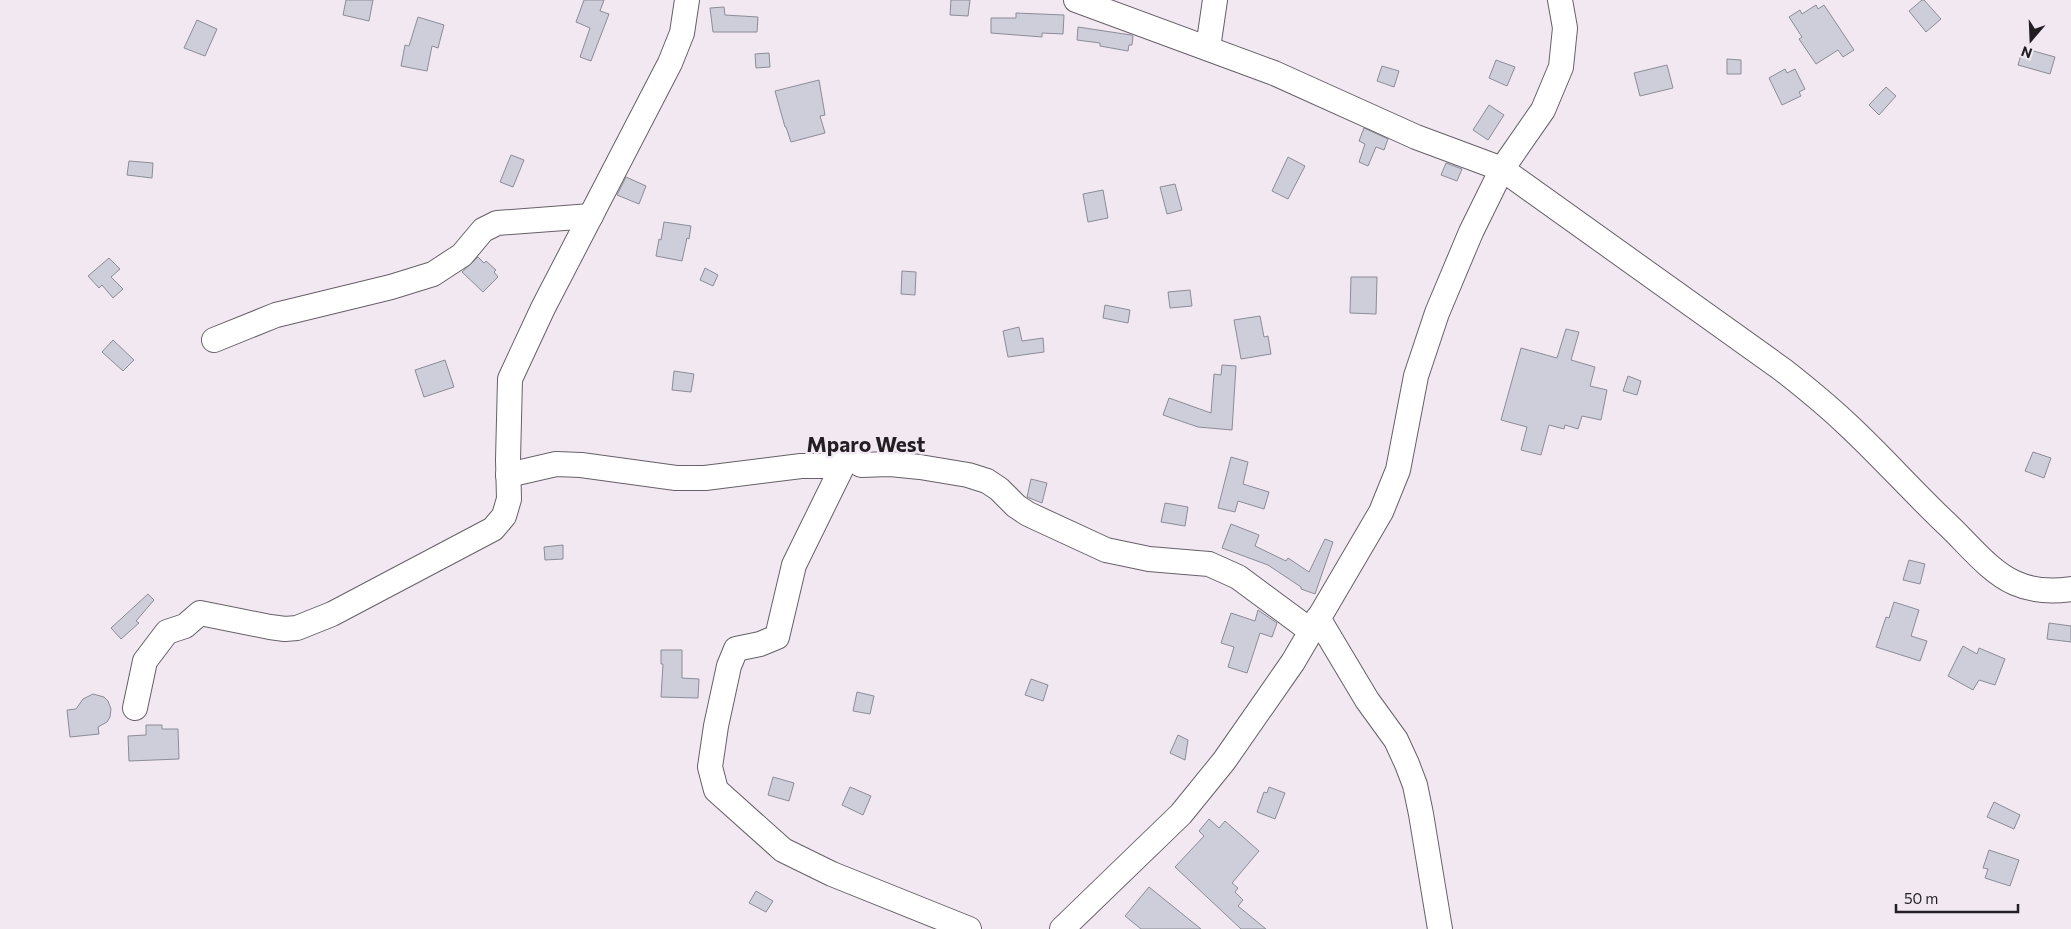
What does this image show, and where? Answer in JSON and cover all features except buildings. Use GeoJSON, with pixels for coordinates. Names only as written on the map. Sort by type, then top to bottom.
{"type":"FeatureCollection","features":[{"type":"Feature","properties":{"kind":"street"},"geometry":{"type":"LineString","coordinates":[[135,708],[145,661],[167,632],[184,626],[200,613],[285,629],[297,628],[332,614],[493,529],[504,516],[510,499],[508,475],[510,379],[543,308],[670,64],[682,33],[687,0]]}},
{"type":"Feature","properties":{"kind":"street"},"geometry":{"type":"LineString","coordinates":[[1076,0],[1274,73],[1416,137],[1502,169],[1783,370],[1817,397],[1851,427],[1922,501],[1995,570],[2014,583],[2038,590],[2057,591],[2071,589]]}},
{"type":"Feature","properties":{"kind":"street"},"geometry":{"type":"LineString","coordinates":[[1208,48],[1215,0]]}},
{"type":"Feature","properties":{"kind":"street"},"geometry":{"type":"LineString","coordinates":[[1062,929],[1192,801],[1224,761],[1293,662],[1314,624],[1337,590],[1381,512],[1398,470],[1416,376],[1437,313],[1471,232],[1502,169],[1543,110],[1561,66],[1565,28],[1560,0]]}},
{"type":"Feature","properties":{"kind":"street"},"geometry":{"type":"LineString","coordinates":[[214,340],[276,315],[391,287],[433,274],[462,255],[483,230],[497,223],[591,216]]}},
{"type":"Feature","properties":{"kind":"street"},"geometry":{"type":"LineString","coordinates":[[508,475],[556,464],[676,478],[705,478],[801,466],[828,466],[848,455]]}},
{"type":"Feature","properties":{"kind":"street"},"geometry":{"type":"LineString","coordinates":[[848,455],[861,465],[890,464],[920,467],[968,475],[987,481],[1028,514],[1106,550],[1149,559],[1209,564],[1238,576],[1314,624],[1396,740],[1408,764],[1421,814],[1440,929]]}},
{"type":"Feature","properties":{"kind":"street"},"geometry":{"type":"LineString","coordinates":[[848,455],[794,565],[777,637],[760,644],[736,649],[729,666],[716,726],[710,767],[716,790],[783,850],[832,874],[969,929]]}},
{"type":"Feature","properties":{"kind":"district","name":"Mparo West"},"geometry":{"type":"Point","coordinates":[866,443]}}]}
